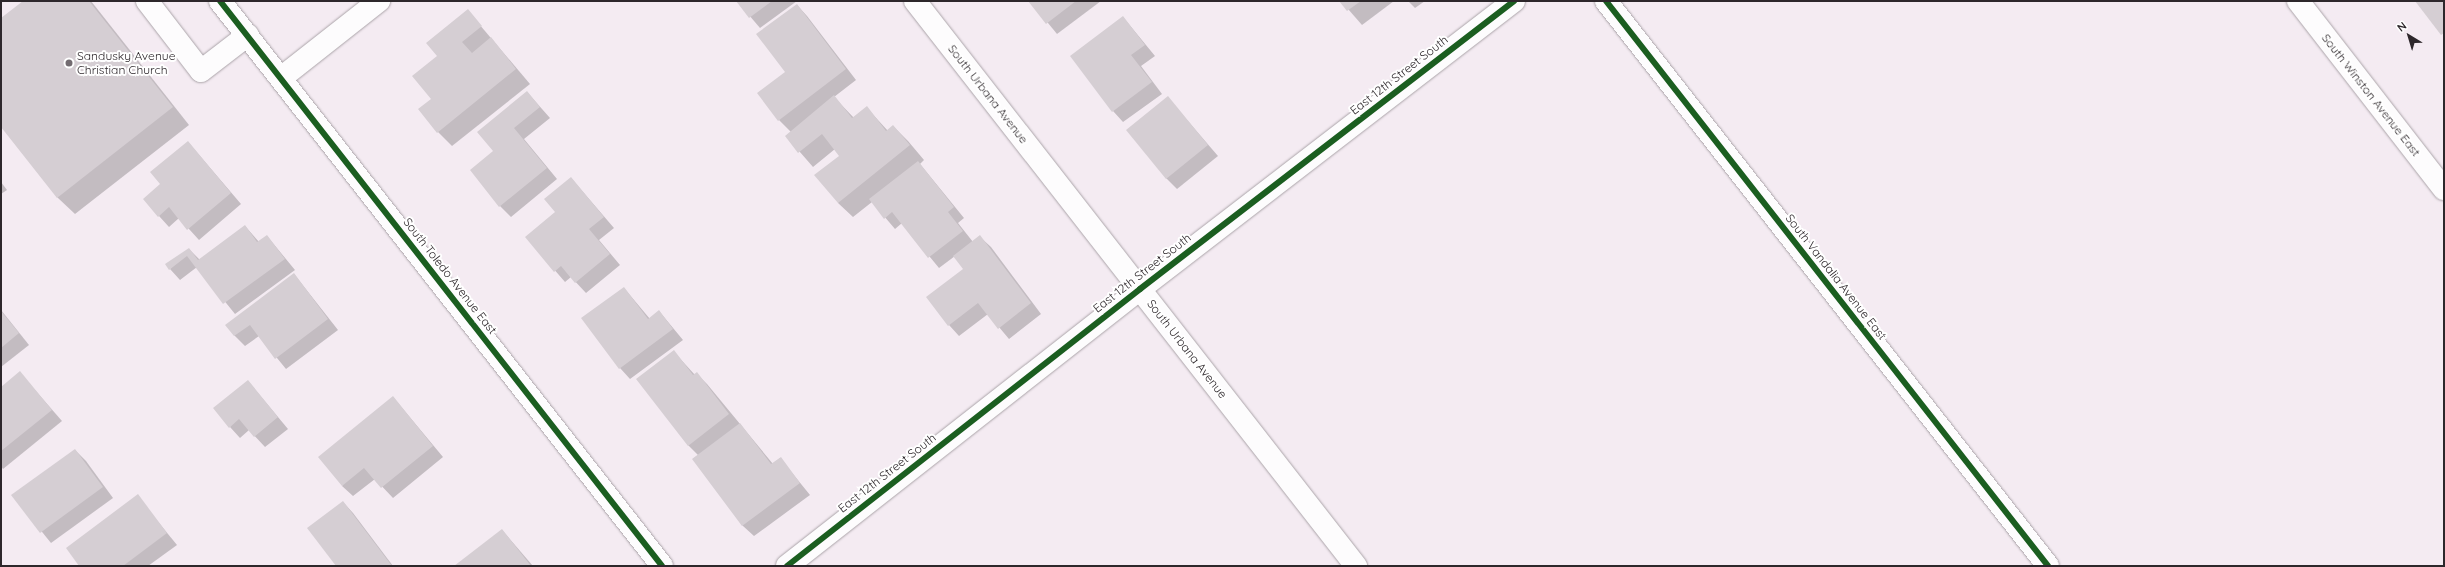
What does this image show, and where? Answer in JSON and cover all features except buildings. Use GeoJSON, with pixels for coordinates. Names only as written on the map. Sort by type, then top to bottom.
{"type":"FeatureCollection","features":[{"type":"Feature","properties":{"kind":"street"},"geometry":{"type":"LineString","coordinates":[[147,1],[201,71],[248,35]]}},
{"type":"Feature","properties":{"kind":"street"},"geometry":{"type":"LineString","coordinates":[[281,78],[379,1]]}},
{"type":"Feature","properties":{"kind":"street","name":"South Urbana Avenue"},"geometry":{"type":"LineString","coordinates":[[915,1],[1356,566]]}},
{"type":"Feature","properties":{"kind":"street","name":"East 12th Street South"},"geometry":{"type":"LineString","coordinates":[[787,566],[1140,289],[1514,1]]}},
{"type":"Feature","properties":{"kind":"street","name":"South Vandalia Avenue East"},"geometry":{"type":"LineString","coordinates":[[1606,1],[2048,566]]}},
{"type":"Feature","properties":{"kind":"street","name":"South Winston Avenue East"},"geometry":{"type":"LineString","coordinates":[[2298,1],[2444,189]]}},
{"type":"Feature","properties":{"kind":"street","name":"South Toledo Avenue East"},"geometry":{"type":"LineString","coordinates":[[222,2],[662,566]]}},
{"type":"Feature","properties":{"kind":"cycle path"},"geometry":{"type":"LineString","coordinates":[[220,1],[662,566]]}},
{"type":"Feature","properties":{"kind":"cycle path"},"geometry":{"type":"LineString","coordinates":[[787,566],[1140,289],[1514,1]]}},
{"type":"Feature","properties":{"kind":"cycle path"},"geometry":{"type":"LineString","coordinates":[[1606,1],[2048,566]]}},
{"type":"Feature","properties":{"kind":"place","name":"Sandusky Avenue Christian Church"},"geometry":{"type":"Point","coordinates":[69,63]}}]}
